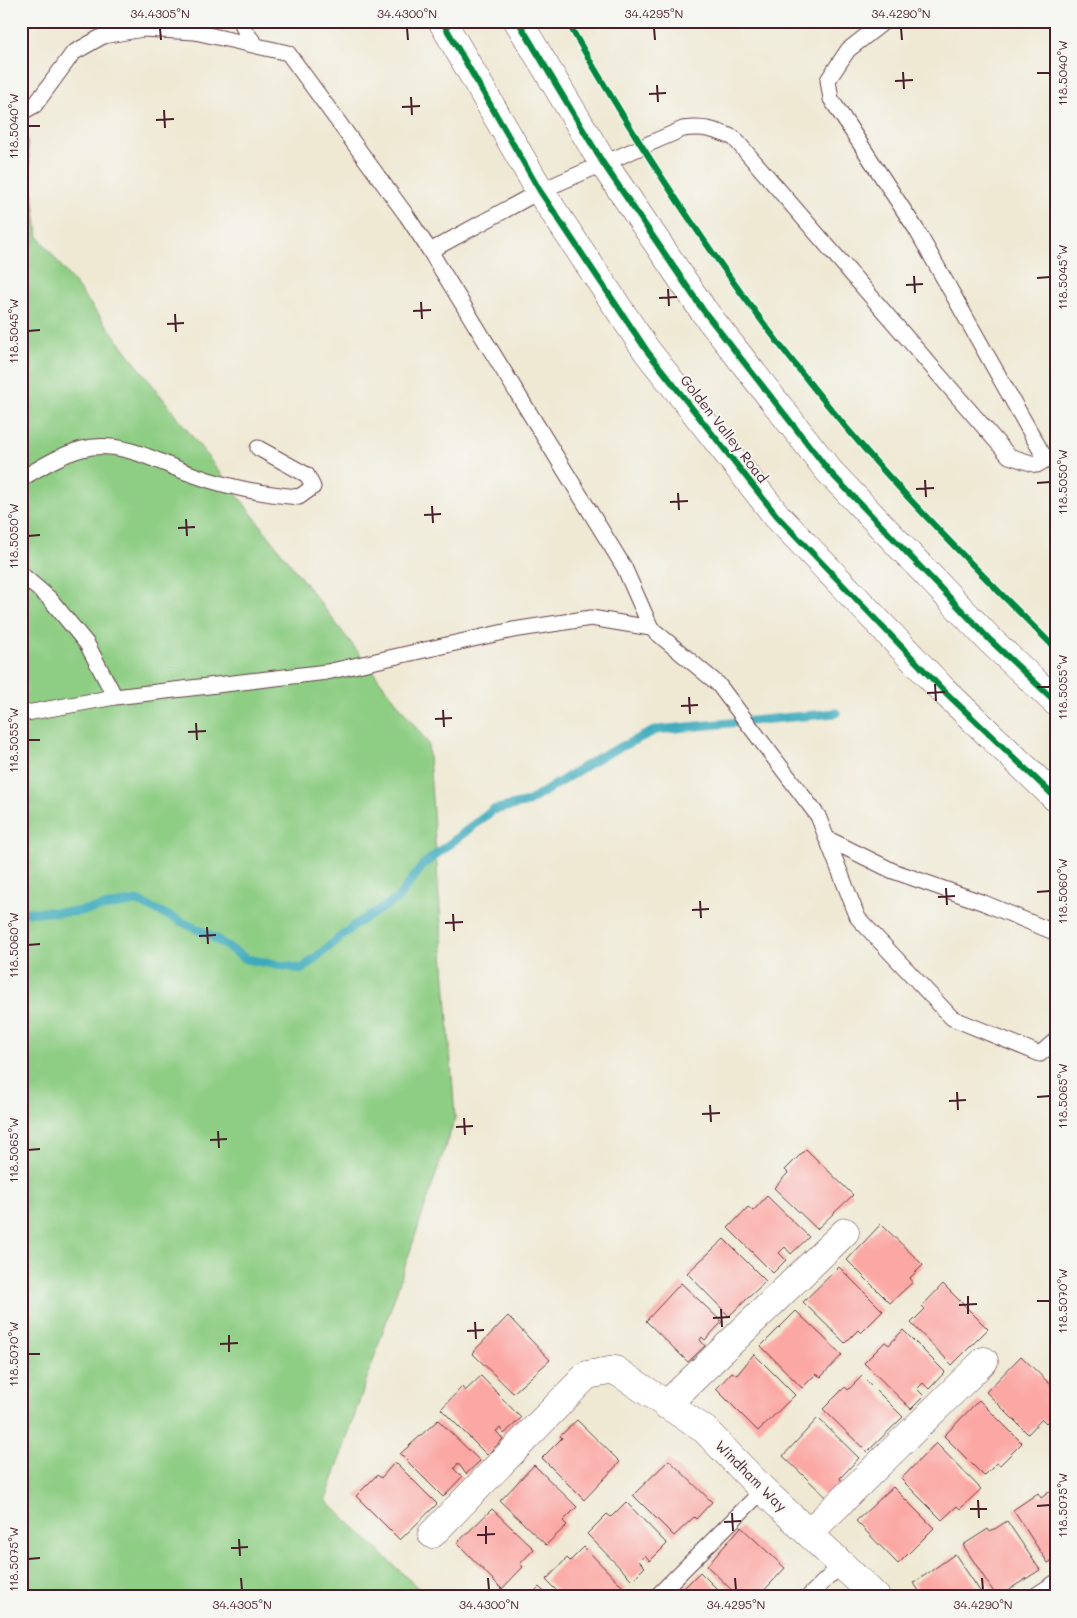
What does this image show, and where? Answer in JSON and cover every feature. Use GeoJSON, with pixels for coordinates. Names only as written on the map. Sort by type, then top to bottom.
{"type":"FeatureCollection","features":[{"type":"Feature","properties":{"kind":"main road","name":"Golden Valley Road"},"geometry":{"type":"LineString","coordinates":[[442,21],[540,192],[647,351],[777,516],[942,689],[1056,798]]}},
{"type":"Feature","properties":{"kind":"main road"},"geometry":{"type":"LineString","coordinates":[[518,21],[603,163],[703,310],[829,471],[990,640],[1056,702]]}},
{"type":"Feature","properties":{"kind":"main road"},"geometry":{"type":"LineString","coordinates":[[666,1405],[845,1232]]}},
{"type":"Feature","properties":{"kind":"main road"},"geometry":{"type":"LineString","coordinates":[[809,1533],[984,1361]]}},
{"type":"Feature","properties":{"kind":"main road","name":"Windham Way"},"geometry":{"type":"LineString","coordinates":[[432,1534],[587,1375],[615,1370],[705,1430],[763,1490],[876,1597]]}},
{"type":"Feature","properties":{"kind":"lane"},"geometry":{"type":"LineString","coordinates":[[242,21],[245,31],[256,45]]}},
{"type":"Feature","properties":{"kind":"lane"},"geometry":{"type":"LineString","coordinates":[[430,251],[540,192],[603,163],[683,129],[708,128],[734,138],[1009,456],[1037,465],[1051,457],[916,229],[831,99],[828,80],[848,50],[885,21]]}},
{"type":"Feature","properties":{"kind":"lane"},"geometry":{"type":"LineString","coordinates":[[21,113],[35,105],[73,53],[103,36],[143,29],[195,32],[288,53],[430,251],[624,566],[651,628],[718,684],[818,816],[858,918],[952,1018],[1040,1054],[1056,1040]]}},
{"type":"Feature","properties":{"kind":"lane"},"geometry":{"type":"LineString","coordinates":[[21,479],[55,458],[84,448],[114,447],[159,460],[191,474],[238,488],[299,497],[313,487],[307,475],[258,448]]}},
{"type":"Feature","properties":{"kind":"lane"},"geometry":{"type":"LineString","coordinates":[[21,574],[50,600],[87,644],[115,697]]}},
{"type":"Feature","properties":{"kind":"lane"},"geometry":{"type":"LineString","coordinates":[[21,714],[115,697],[327,672],[513,630],[591,618],[651,628]]}},
{"type":"Feature","properties":{"kind":"lane"},"geometry":{"type":"LineString","coordinates":[[826,838],[893,871],[984,903],[1056,932]]}},
{"type":"Feature","properties":{"kind":"lane"},"geometry":{"type":"LineString","coordinates":[[656,1597],[763,1490]]}},
{"type":"Feature","properties":{"kind":"lane"},"geometry":{"type":"LineString","coordinates":[[808,1597],[842,1564]]}},
{"type":"Feature","properties":{"kind":"lane"},"geometry":{"type":"LineString","coordinates":[[1033,1597],[1056,1582]]}},
{"type":"Feature","properties":{"kind":"green space"},"geometry":{"type":"Polygon","coordinates":[[[21,84],[38,236],[428,743],[455,1118],[326,1500],[427,1597],[21,1597],[21,84]]]}},
{"type":"Feature","properties":{"kind":"building"},"geometry":{"type":"Polygon","coordinates":[[[806,1149],[853,1195],[817,1229],[774,1188],[788,1173],[785,1170],[806,1149]]]}},
{"type":"Feature","properties":{"kind":"building"},"geometry":{"type":"Polygon","coordinates":[[[767,1196],[809,1237],[791,1254],[785,1247],[779,1253],[786,1260],[773,1273],[728,1228],[748,1207],[753,1211],[767,1196]]]}},
{"type":"Feature","properties":{"kind":"building"},"geometry":{"type":"Polygon","coordinates":[[[881,1224],[923,1265],[910,1278],[913,1282],[890,1303],[847,1260],[881,1224]]]}},
{"type":"Feature","properties":{"kind":"building"},"geometry":{"type":"Polygon","coordinates":[[[724,1239],[766,1281],[729,1316],[687,1273],[724,1239]]]}},
{"type":"Feature","properties":{"kind":"building"},"geometry":{"type":"Polygon","coordinates":[[[839,1267],[883,1311],[861,1333],[858,1330],[845,1343],[803,1302],[839,1267]]]}},
{"type":"Feature","properties":{"kind":"building"},"geometry":{"type":"Polygon","coordinates":[[[681,1283],[722,1322],[705,1340],[702,1337],[700,1340],[705,1346],[688,1362],[646,1321],[681,1283]]]}},
{"type":"Feature","properties":{"kind":"building"},"geometry":{"type":"Polygon","coordinates":[[[943,1284],[988,1329],[952,1365],[911,1323],[925,1309],[922,1306],[943,1284]]]}},
{"type":"Feature","properties":{"kind":"building"},"geometry":{"type":"Polygon","coordinates":[[[796,1311],[842,1355],[821,1377],[816,1374],[802,1388],[761,1346],[796,1311]]]}},
{"type":"Feature","properties":{"kind":"building"},"geometry":{"type":"Polygon","coordinates":[[[508,1316],[550,1360],[513,1393],[472,1353],[508,1316]]]}},
{"type":"Feature","properties":{"kind":"building"},"geometry":{"type":"Polygon","coordinates":[[[903,1330],[945,1372],[929,1389],[923,1383],[917,1389],[924,1396],[911,1409],[864,1363],[885,1342],[889,1345],[903,1330]]]}},
{"type":"Feature","properties":{"kind":"building"},"geometry":{"type":"Polygon","coordinates":[[[754,1354],[795,1395],[758,1431],[716,1389],[732,1372],[737,1375],[754,1354]]]}},
{"type":"Feature","properties":{"kind":"building"},"geometry":{"type":"Polygon","coordinates":[[[1021,1356],[1056,1390],[1056,1413],[1046,1423],[1042,1419],[1028,1434],[986,1392],[1021,1356]]]}},
{"type":"Feature","properties":{"kind":"building"},"geometry":{"type":"Polygon","coordinates":[[[481,1376],[521,1418],[504,1434],[500,1428],[496,1431],[503,1439],[487,1455],[441,1409],[462,1387],[465,1391],[481,1376]]]}},
{"type":"Feature","properties":{"kind":"building"},"geometry":{"type":"Polygon","coordinates":[[[862,1376],[903,1417],[867,1452],[823,1409],[845,1387],[848,1390],[862,1376]]]}},
{"type":"Feature","properties":{"kind":"building"},"geometry":{"type":"Polygon","coordinates":[[[979,1400],[1022,1443],[1000,1465],[997,1463],[984,1476],[944,1436],[979,1400]]]}},
{"type":"Feature","properties":{"kind":"building"},"geometry":{"type":"Polygon","coordinates":[[[818,1418],[859,1458],[840,1478],[842,1482],[826,1497],[783,1456],[818,1418]]]}},
{"type":"Feature","properties":{"kind":"building"},"geometry":{"type":"Polygon","coordinates":[[[438,1420],[480,1461],[466,1474],[458,1463],[454,1469],[462,1477],[443,1497],[400,1454],[438,1420]]]}},
{"type":"Feature","properties":{"kind":"building"},"geometry":{"type":"Polygon","coordinates":[[[577,1420],[620,1462],[584,1500],[542,1458],[562,1438],[560,1436],[577,1420]]]}},
{"type":"Feature","properties":{"kind":"building"},"geometry":{"type":"Polygon","coordinates":[[[936,1443],[981,1489],[960,1509],[957,1506],[942,1520],[901,1479],[936,1443]]]}},
{"type":"Feature","properties":{"kind":"building"},"geometry":{"type":"Polygon","coordinates":[[[669,1460],[712,1502],[696,1519],[694,1517],[674,1536],[633,1495],[669,1460]]]}},
{"type":"Feature","properties":{"kind":"building"},"geometry":{"type":"Polygon","coordinates":[[[395,1462],[437,1504],[400,1540],[356,1496],[377,1475],[381,1478],[395,1462]]]}},
{"type":"Feature","properties":{"kind":"building"},"geometry":{"type":"Polygon","coordinates":[[[534,1465],[577,1507],[563,1521],[567,1525],[546,1545],[500,1501],[534,1465]]]}},
{"type":"Feature","properties":{"kind":"building"},"geometry":{"type":"Polygon","coordinates":[[[893,1487],[934,1528],[898,1564],[856,1521],[893,1487]]]}},
{"type":"Feature","properties":{"kind":"building"},"geometry":{"type":"Polygon","coordinates":[[[1056,1487],[1056,1558],[1048,1563],[1013,1510],[1038,1493],[1041,1498],[1056,1487]]]}},
{"type":"Feature","properties":{"kind":"building"},"geometry":{"type":"Polygon","coordinates":[[[626,1502],[667,1544],[650,1561],[645,1555],[639,1561],[645,1567],[632,1580],[587,1534],[607,1514],[611,1517],[626,1502]]]}},
{"type":"Feature","properties":{"kind":"building"},"geometry":{"type":"Polygon","coordinates":[[[492,1509],[534,1549],[520,1564],[523,1567],[502,1589],[457,1543],[492,1509]]]}},
{"type":"Feature","properties":{"kind":"building"},"geometry":{"type":"Polygon","coordinates":[[[1007,1521],[1040,1570],[997,1597],[963,1545],[988,1529],[990,1532],[1007,1521]]]}},
{"type":"Feature","properties":{"kind":"building"},"geometry":{"type":"Polygon","coordinates":[[[741,1527],[785,1568],[758,1597],[739,1597],[707,1566],[741,1527]]]}},
{"type":"Feature","properties":{"kind":"building"},"geometry":{"type":"Polygon","coordinates":[[[584,1547],[625,1589],[618,1597],[563,1597],[546,1580],[567,1558],[570,1561],[584,1547]]]}},
{"type":"Feature","properties":{"kind":"building"},"geometry":{"type":"Polygon","coordinates":[[[955,1554],[984,1597],[923,1597],[914,1583],[955,1554]]]}},
{"type":"Feature","properties":{"kind":"building"},"geometry":{"type":"Polygon","coordinates":[[[700,1572],[725,1597],[675,1597],[700,1572]]]}},
{"type":"Feature","properties":{"kind":"building"},"geometry":{"type":"Polygon","coordinates":[[[539,1587],[549,1597],[529,1597],[539,1587]]]}},
{"type":"Feature","properties":{"kind":"waterway"},"geometry":{"type":"LineString","coordinates":[[21,912],[74,912],[137,901],[210,935],[246,959],[302,969],[356,924],[397,899],[424,864],[493,810],[528,802],[598,758],[656,730],[836,713]]}},
{"type":"Feature","properties":{"kind":"cycle path"},"geometry":{"type":"LineString","coordinates":[[442,21],[540,191],[647,351],[777,516],[942,689],[1056,798]]}},
{"type":"Feature","properties":{"kind":"cycle path"},"geometry":{"type":"LineString","coordinates":[[518,21],[603,163],[703,310],[829,471],[990,640],[1056,702]]}},
{"type":"Feature","properties":{"kind":"cycle path"},"geometry":{"type":"LineString","coordinates":[[567,21],[600,78],[672,193],[710,249],[790,358],[875,461],[964,556],[1056,649]]}}]}
